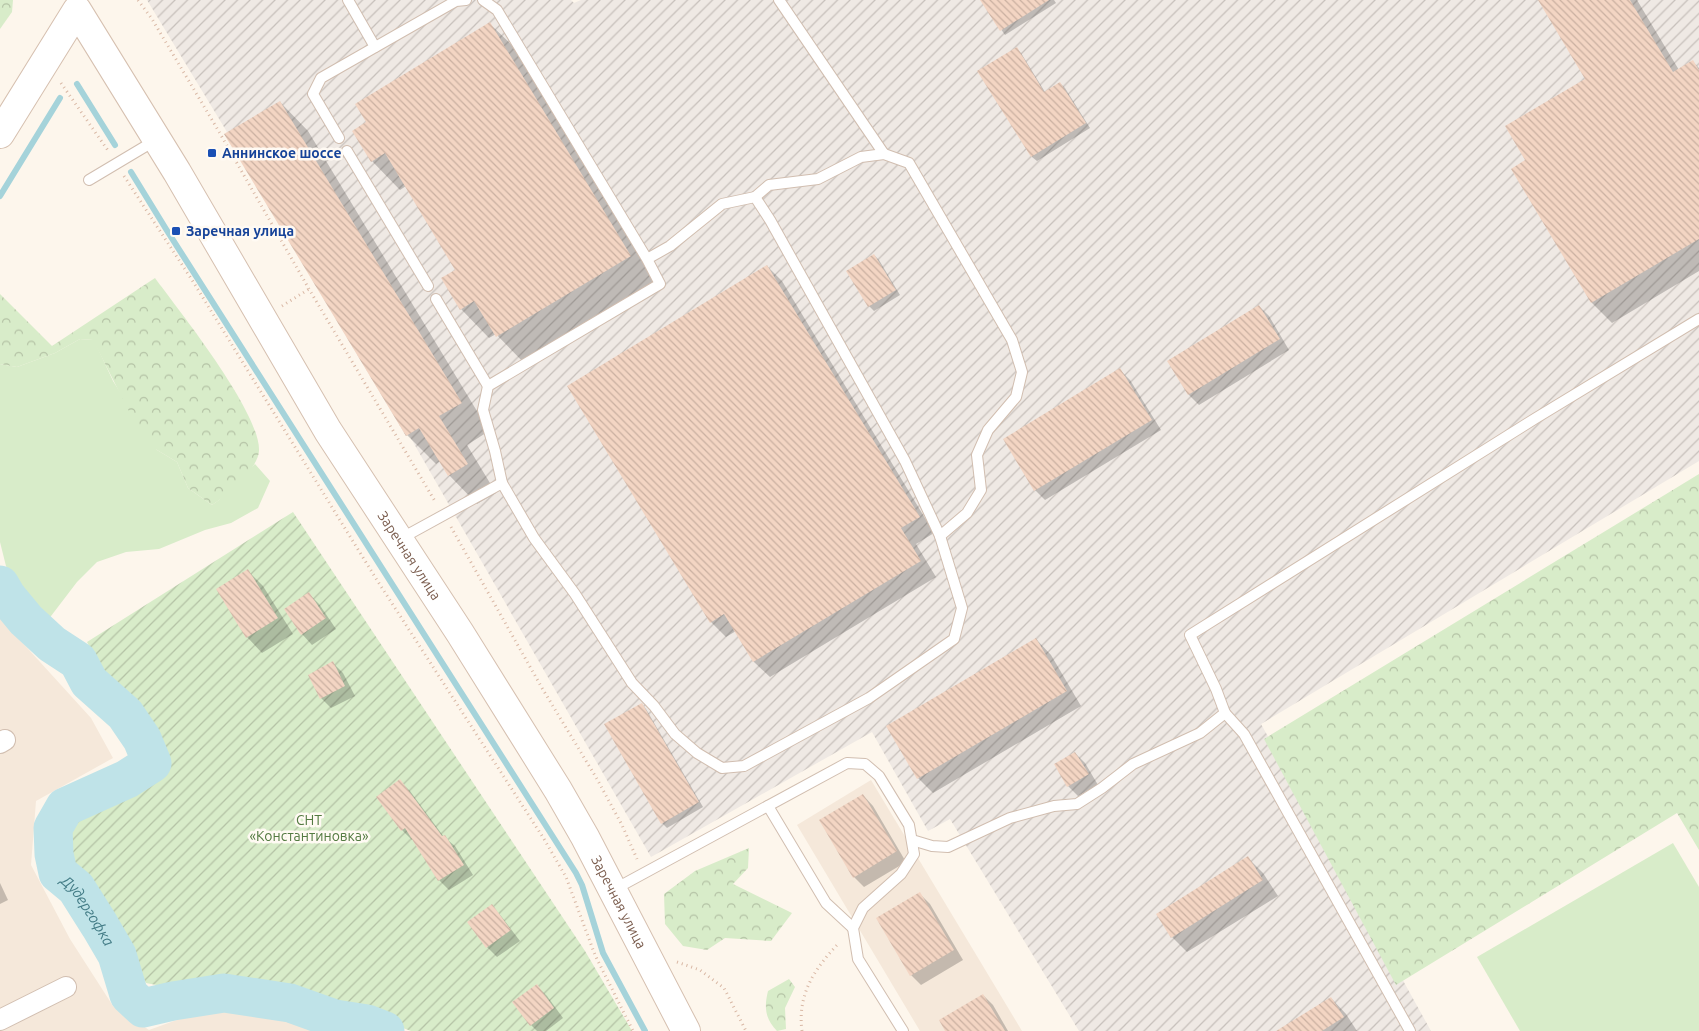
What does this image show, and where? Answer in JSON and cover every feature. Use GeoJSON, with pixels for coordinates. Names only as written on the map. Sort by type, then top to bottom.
{"type":"FeatureCollection","features":[{"type":"Feature","properties":{"kind":"street"},"geometry":{"type":"LineString","coordinates":[[0,134],[78,3]]}},
{"type":"Feature","properties":{"kind":"street","name":"Заречная улица"},"geometry":{"type":"LineString","coordinates":[[78,3],[328,431],[460,633],[558,790],[585,837],[686,1031]]}},
{"type":"Feature","properties":{"kind":"street"},"geometry":{"type":"LineString","coordinates":[[0,1020],[66,987]]}},
{"type":"Feature","properties":{"kind":"lane"},"geometry":{"type":"LineString","coordinates":[[348,0],[375,48]]}},
{"type":"Feature","properties":{"kind":"lane"},"geometry":{"type":"LineString","coordinates":[[339,138],[313,94],[321,78],[456,2],[466,0]]}},
{"type":"Feature","properties":{"kind":"lane"},"geometry":{"type":"LineString","coordinates":[[483,0],[497,10],[647,259],[660,284],[488,386]]}},
{"type":"Feature","properties":{"kind":"lane"},"geometry":{"type":"LineString","coordinates":[[779,0],[884,154]]}},
{"type":"Feature","properties":{"kind":"lane"},"geometry":{"type":"LineString","coordinates":[[89,180],[157,140]]}},
{"type":"Feature","properties":{"kind":"lane"},"geometry":{"type":"LineString","coordinates":[[347,151],[428,286]]}},
{"type":"Feature","properties":{"kind":"lane"},"geometry":{"type":"LineString","coordinates":[[647,259],[670,246],[722,204],[755,197],[769,185],[818,179],[861,157],[884,154],[909,163],[1012,340],[1022,372],[1016,397],[988,430],[977,455],[981,490],[967,513],[940,536]]}},
{"type":"Feature","properties":{"kind":"lane"},"geometry":{"type":"LineString","coordinates":[[436,298],[488,386],[483,410],[502,483],[534,538],[575,594],[632,682],[654,706],[675,734],[697,753],[722,768],[744,766],[860,702],[954,639],[962,608],[940,536],[905,462],[770,220],[755,197]]}},
{"type":"Feature","properties":{"kind":"lane"},"geometry":{"type":"LineString","coordinates":[[1410,1031],[1244,734],[1225,713],[1216,689],[1190,635],[1536,418],[1699,319]]}},
{"type":"Feature","properties":{"kind":"lane"},"geometry":{"type":"LineString","coordinates":[[399,540],[502,483]]}},
{"type":"Feature","properties":{"kind":"lane"},"geometry":{"type":"LineString","coordinates":[[912,840],[932,846],[948,847],[1010,818],[1054,806],[1077,804],[1102,788],[1133,764],[1200,733],[1225,713]]}},
{"type":"Feature","properties":{"kind":"lane"},"geometry":{"type":"LineString","coordinates":[[612,891],[847,763],[865,764],[879,776],[909,825],[914,854],[901,874],[864,908],[853,928],[858,959],[903,1031]]}},
{"type":"Feature","properties":{"kind":"lane"},"geometry":{"type":"LineString","coordinates":[[768,806],[826,903],[853,928]]}},
{"type":"Feature","properties":{"kind":"path"},"geometry":{"type":"LineString","coordinates":[[138,0],[152,19],[208,113],[622,825],[638,856],[638,877]]}},
{"type":"Feature","properties":{"kind":"path"},"geometry":{"type":"LineString","coordinates":[[57,78],[117,164],[192,280],[380,585],[553,854],[566,877],[595,955],[633,1031]]}},
{"type":"Feature","properties":{"kind":"path"},"geometry":{"type":"LineString","coordinates":[[279,307],[309,289]]}},
{"type":"Feature","properties":{"kind":"path"},"geometry":{"type":"LineString","coordinates":[[802,1031],[801,1008],[809,982],[824,959],[853,928]]}},
{"type":"Feature","properties":{"kind":"path"},"geometry":{"type":"LineString","coordinates":[[649,961],[677,962],[700,970],[724,988],[746,1031]]}},
{"type":"Feature","properties":{"kind":"shaded area"},"geometry":{"type":"Polygon","coordinates":[[[147,0],[571,0],[574,3],[581,0],[1699,0],[1699,461],[1261,724],[1431,1031],[1079,1031],[950,819],[928,831],[872,732],[651,857],[409,435],[406,436],[147,0]]]}},
{"type":"Feature","properties":{"kind":"shaded area"},"geometry":{"type":"Polygon","coordinates":[[[0,618],[91,718],[113,758],[36,801],[31,865],[70,939],[113,1006],[149,1030],[210,1008],[283,1016],[320,1031],[0,1031],[0,618]]]}},
{"type":"Feature","properties":{"kind":"shaded area"},"geometry":{"type":"Polygon","coordinates":[[[871,780],[1022,1031],[920,1031],[797,825],[871,780]]]}},
{"type":"Feature","properties":{"kind":"green space"},"geometry":{"type":"Polygon","coordinates":[[[0,0],[13,0],[12,12],[0,29],[0,0]]]}},
{"type":"Feature","properties":{"kind":"green space"},"geometry":{"type":"Polygon","coordinates":[[[155,278],[234,389],[256,434],[259,451],[253,466],[233,489],[212,505],[188,488],[177,462],[157,450],[140,433],[93,340],[80,339],[55,353],[17,367],[0,364],[0,294],[52,346],[155,278]]]}},
{"type":"Feature","properties":{"kind":"green space"},"geometry":{"type":"Polygon","coordinates":[[[80,339],[94,340],[113,381],[157,450],[177,462],[188,488],[212,505],[255,464],[270,481],[258,508],[231,523],[205,530],[159,549],[126,552],[97,562],[77,582],[48,620],[17,588],[6,566],[0,542],[0,364],[17,367],[55,353],[80,339]]]}},
{"type":"Feature","properties":{"kind":"green space"},"geometry":{"type":"Polygon","coordinates":[[[1699,474],[1699,850],[1677,813],[1396,985],[1264,739],[1699,474]]]}},
{"type":"Feature","properties":{"kind":"green space","name":"СНТ «Константиновка»"},"geometry":{"type":"Polygon","coordinates":[[[293,512],[585,951],[632,1031],[411,1031],[317,996],[230,976],[172,988],[146,983],[72,869],[64,841],[78,816],[149,780],[166,755],[140,715],[108,682],[87,642],[293,512]]]}},
{"type":"Feature","properties":{"kind":"green space"},"geometry":{"type":"Polygon","coordinates":[[[1673,843],[1699,887],[1699,1031],[1520,1031],[1477,957],[1673,843]]]}},
{"type":"Feature","properties":{"kind":"green space"},"geometry":{"type":"Polygon","coordinates":[[[749,848],[748,868],[733,884],[792,913],[771,941],[725,938],[707,950],[683,946],[665,924],[664,894],[695,871],[749,848]]]}},
{"type":"Feature","properties":{"kind":"green space"},"geometry":{"type":"Polygon","coordinates":[[[789,979],[795,987],[785,1008],[786,1029],[777,1031],[766,1013],[768,991],[789,979]]]}},
{"type":"Feature","properties":{"kind":"building"},"geometry":{"type":"Polygon","coordinates":[[[980,0],[1049,0],[1000,31],[980,0]]]}},
{"type":"Feature","properties":{"kind":"building"},"geometry":{"type":"Polygon","coordinates":[[[1538,0],[1630,0],[1673,72],[1693,60],[1699,70],[1699,239],[1591,303],[1511,169],[1525,160],[1505,126],[1585,79],[1538,0]]]}},
{"type":"Feature","properties":{"kind":"building"},"geometry":{"type":"Polygon","coordinates":[[[490,22],[631,256],[496,337],[474,301],[460,310],[441,278],[455,270],[385,153],[371,162],[352,131],[366,122],[355,104],[490,22]]]}},
{"type":"Feature","properties":{"kind":"building"},"geometry":{"type":"Polygon","coordinates":[[[1017,47],[1044,92],[1060,82],[1086,123],[1031,157],[977,71],[1017,47]]]}},
{"type":"Feature","properties":{"kind":"building"},"geometry":{"type":"Polygon","coordinates":[[[280,101],[462,403],[439,416],[468,464],[448,476],[419,428],[406,436],[224,134],[280,101]]]}},
{"type":"Feature","properties":{"kind":"building"},"geometry":{"type":"Polygon","coordinates":[[[874,254],[896,290],[868,307],[846,271],[874,254]]]}},
{"type":"Feature","properties":{"kind":"building"},"geometry":{"type":"Polygon","coordinates":[[[767,265],[920,517],[901,528],[921,561],[753,662],[724,614],[710,623],[567,386],[767,265]]]}},
{"type":"Feature","properties":{"kind":"building"},"geometry":{"type":"Polygon","coordinates":[[[1259,305],[1280,339],[1188,395],[1167,361],[1259,305]]]}},
{"type":"Feature","properties":{"kind":"building"},"geometry":{"type":"Polygon","coordinates":[[[1120,368],[1152,420],[1034,491],[1003,439],[1120,368]]]}},
{"type":"Feature","properties":{"kind":"building"},"geometry":{"type":"Polygon","coordinates":[[[248,569],[278,618],[246,638],[216,589],[248,569]]]}},
{"type":"Feature","properties":{"kind":"building"},"geometry":{"type":"Polygon","coordinates":[[[309,592],[326,618],[301,635],[284,609],[309,592]]]}},
{"type":"Feature","properties":{"kind":"building"},"geometry":{"type":"Polygon","coordinates":[[[1036,638],[1067,691],[917,779],[886,726],[1036,638]]]}},
{"type":"Feature","properties":{"kind":"building"},"geometry":{"type":"Polygon","coordinates":[[[333,661],[345,686],[320,699],[308,675],[333,661]]]}},
{"type":"Feature","properties":{"kind":"building"},"geometry":{"type":"Polygon","coordinates":[[[642,703],[699,802],[661,824],[604,724],[642,703]]]}},
{"type":"Feature","properties":{"kind":"building"},"geometry":{"type":"Polygon","coordinates":[[[1075,752],[1089,774],[1067,787],[1054,764],[1075,752]]]}},
{"type":"Feature","properties":{"kind":"building"},"geometry":{"type":"Polygon","coordinates":[[[400,779],[442,836],[445,835],[464,865],[438,881],[405,828],[401,831],[376,797],[400,779]]]}},
{"type":"Feature","properties":{"kind":"building"},"geometry":{"type":"Polygon","coordinates":[[[863,794],[897,851],[853,878],[819,820],[863,794]]]}},
{"type":"Feature","properties":{"kind":"building"},"geometry":{"type":"Polygon","coordinates":[[[1248,856],[1263,880],[1171,938],[1156,914],[1248,856]]]}},
{"type":"Feature","properties":{"kind":"building"},"geometry":{"type":"Polygon","coordinates":[[[920,892],[954,950],[910,976],[876,918],[920,892]]]}},
{"type":"Feature","properties":{"kind":"building"},"geometry":{"type":"Polygon","coordinates":[[[492,904],[511,930],[486,948],[467,922],[492,904]]]}},
{"type":"Feature","properties":{"kind":"building"},"geometry":{"type":"Polygon","coordinates":[[[537,984],[554,1008],[530,1026],[512,1002],[537,984]]]}},
{"type":"Feature","properties":{"kind":"building"},"geometry":{"type":"Polygon","coordinates":[[[983,994],[1005,1031],[945,1031],[939,1020],[983,994]]]}},
{"type":"Feature","properties":{"kind":"building"},"geometry":{"type":"Polygon","coordinates":[[[1331,997],[1344,1017],[1322,1031],[1276,1031],[1331,997]]]}},
{"type":"Feature","properties":{"kind":"waterway"},"geometry":{"type":"LineString","coordinates":[[77,84],[115,145]]}},
{"type":"Feature","properties":{"kind":"waterway"},"geometry":{"type":"LineString","coordinates":[[0,196],[60,98]]}},
{"type":"Feature","properties":{"kind":"waterway"},"geometry":{"type":"LineString","coordinates":[[131,172],[576,873],[582,885],[603,953],[645,1031]]}},
{"type":"Feature","properties":{"kind":"waterway","name":"Дудергофка"},"geometry":{"type":"LineString","coordinates":[[0,585],[7,597],[26,620],[52,644],[78,661],[89,682],[125,714],[142,739],[152,763],[127,779],[65,807],[53,828],[54,854],[58,873],[76,888],[117,955],[129,995],[143,1008],[224,993],[290,1003],[335,1019],[367,1024],[385,1031]]}},
{"type":"Feature","properties":{"kind":"place","name":"Аннинское шоссе"},"geometry":{"type":"Point","coordinates":[212,153]}},
{"type":"Feature","properties":{"kind":"place","name":"Заречная улица"},"geometry":{"type":"Point","coordinates":[176,231]}}]}
